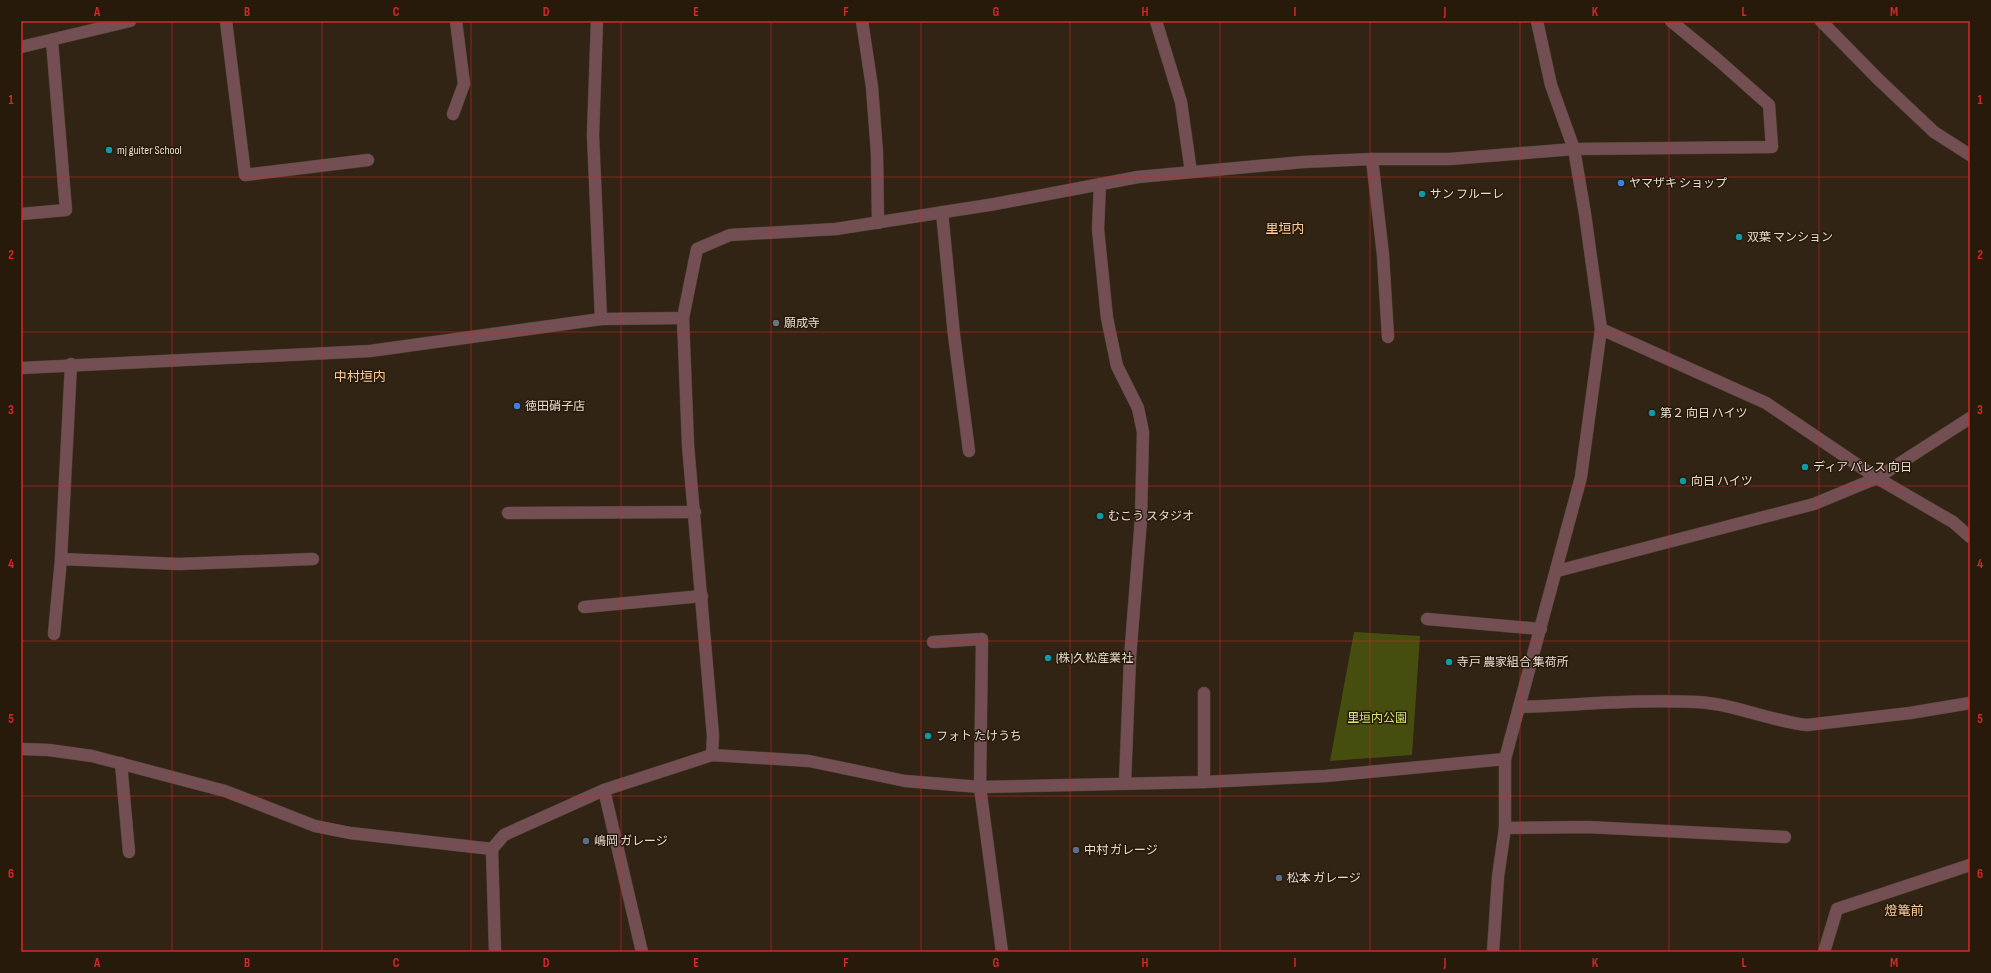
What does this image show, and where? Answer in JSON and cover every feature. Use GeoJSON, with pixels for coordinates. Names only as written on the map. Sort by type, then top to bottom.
{"type":"FeatureCollection","features":[{"type":"Feature","properties":{"kind":"street"},"geometry":{"type":"LineString","coordinates":[[21,47],[130,21]]}},
{"type":"Feature","properties":{"kind":"street"},"geometry":{"type":"LineString","coordinates":[[226,21],[245,175],[368,160]]}},
{"type":"Feature","properties":{"kind":"street"},"geometry":{"type":"LineString","coordinates":[[453,114],[464,84],[456,21]]}},
{"type":"Feature","properties":{"kind":"street"},"geometry":{"type":"LineString","coordinates":[[597,21],[593,135],[601,319]]}},
{"type":"Feature","properties":{"kind":"street"},"geometry":{"type":"LineString","coordinates":[[862,21],[872,87],[877,153],[878,223]]}},
{"type":"Feature","properties":{"kind":"street"},"geometry":{"type":"LineString","coordinates":[[1156,21],[1181,102],[1191,172]]}},
{"type":"Feature","properties":{"kind":"street"},"geometry":{"type":"LineString","coordinates":[[1493,952],[1498,884],[1505,828],[1505,759],[1557,571],[1581,477],[1601,329],[1585,214],[1574,149],[1551,85],[1537,21]]}},
{"type":"Feature","properties":{"kind":"street"},"geometry":{"type":"LineString","coordinates":[[712,755],[713,736],[688,445],[683,318],[697,249],[730,236],[836,229],[878,223],[1138,177],[1303,162],[1372,158],[1450,159],[1574,149],[1772,147],[1769,105],[1718,59],[1671,21]]}},
{"type":"Feature","properties":{"kind":"street"},"geometry":{"type":"LineString","coordinates":[[1821,21],[1879,80],[1934,132],[1970,154]]}},
{"type":"Feature","properties":{"kind":"street"},"geometry":{"type":"LineString","coordinates":[[21,214],[66,210],[52,40]]}},
{"type":"Feature","properties":{"kind":"street"},"geometry":{"type":"LineString","coordinates":[[1372,158],[1383,255],[1388,337]]}},
{"type":"Feature","properties":{"kind":"street"},"geometry":{"type":"LineString","coordinates":[[1100,184],[1098,229],[1107,318],[1117,366],[1138,408],[1143,432],[1141,519],[1130,658],[1125,783]]}},
{"type":"Feature","properties":{"kind":"street"},"geometry":{"type":"LineString","coordinates":[[942,212],[954,335],[969,451]]}},
{"type":"Feature","properties":{"kind":"street"},"geometry":{"type":"LineString","coordinates":[[21,368],[71,364],[370,351],[601,319],[683,318]]}},
{"type":"Feature","properties":{"kind":"street"},"geometry":{"type":"LineString","coordinates":[[1601,329],[1766,403],[1877,478],[1953,522],[1970,537]]}},
{"type":"Feature","properties":{"kind":"street"},"geometry":{"type":"LineString","coordinates":[[54,634],[61,560],[71,364]]}},
{"type":"Feature","properties":{"kind":"street"},"geometry":{"type":"LineString","coordinates":[[1557,571],[1814,504],[1877,478],[1970,418]]}},
{"type":"Feature","properties":{"kind":"street"},"geometry":{"type":"LineString","coordinates":[[508,513],[694,512]]}},
{"type":"Feature","properties":{"kind":"street"},"geometry":{"type":"LineString","coordinates":[[61,560],[179,564],[313,559]]}},
{"type":"Feature","properties":{"kind":"street"},"geometry":{"type":"LineString","coordinates":[[584,607],[702,596]]}},
{"type":"Feature","properties":{"kind":"street"},"geometry":{"type":"LineString","coordinates":[[1427,619],[1541,629]]}},
{"type":"Feature","properties":{"kind":"street"},"geometry":{"type":"LineString","coordinates":[[933,642],[982,639],[980,787],[1002,952]]}},
{"type":"Feature","properties":{"kind":"street"},"geometry":{"type":"LineString","coordinates":[[1204,693],[1204,782]]}},
{"type":"Feature","properties":{"kind":"street"},"geometry":{"type":"LineString","coordinates":[[1520,708],[1637,702],[1698,702],[1742,709],[1794,724],[1807,725],[1910,713],[1970,703]]}},
{"type":"Feature","properties":{"kind":"street"},"geometry":{"type":"LineString","coordinates":[[21,750],[49,750],[92,756],[226,791],[315,826],[350,833],[492,849]]}},
{"type":"Feature","properties":{"kind":"street"},"geometry":{"type":"LineString","coordinates":[[495,952],[492,849],[504,835],[604,790],[712,755],[809,761],[905,780],[980,787],[1204,782],[1326,776],[1505,759]]}},
{"type":"Feature","properties":{"kind":"street"},"geometry":{"type":"LineString","coordinates":[[122,764],[129,852]]}},
{"type":"Feature","properties":{"kind":"street"},"geometry":{"type":"LineString","coordinates":[[604,790],[642,952]]}},
{"type":"Feature","properties":{"kind":"street"},"geometry":{"type":"LineString","coordinates":[[1505,828],[1588,827],[1785,837]]}},
{"type":"Feature","properties":{"kind":"street"},"geometry":{"type":"LineString","coordinates":[[1824,952],[1837,909],[1970,865]]}},
{"type":"Feature","properties":{"kind":"green space","name":"里垣内公園"},"geometry":{"type":"Polygon","coordinates":[[[1354,632],[1420,636],[1412,755],[1330,761],[1354,632]]]}},
{"type":"Feature","properties":{"kind":"place","name":"mj guiter School"},"geometry":{"type":"Point","coordinates":[109,150]}},
{"type":"Feature","properties":{"kind":"place","name":"ヤマザキ ショップ"},"geometry":{"type":"Point","coordinates":[1621,183]}},
{"type":"Feature","properties":{"kind":"place","name":"サン フルーレ"},"geometry":{"type":"Point","coordinates":[1422,194]}},
{"type":"Feature","properties":{"kind":"place","name":"双葉 マンション"},"geometry":{"type":"Point","coordinates":[1739,237]}},
{"type":"Feature","properties":{"kind":"place","name":"願成寺"},"geometry":{"type":"Point","coordinates":[776,323]}},
{"type":"Feature","properties":{"kind":"place","name":"徳田硝子店"},"geometry":{"type":"Point","coordinates":[517,406]}},
{"type":"Feature","properties":{"kind":"place","name":"第２ 向日 ハイツ"},"geometry":{"type":"Point","coordinates":[1652,413]}},
{"type":"Feature","properties":{"kind":"place","name":"ディア パレス 向日"},"geometry":{"type":"Point","coordinates":[1805,467]}},
{"type":"Feature","properties":{"kind":"place","name":"向日 ハイツ"},"geometry":{"type":"Point","coordinates":[1683,481]}},
{"type":"Feature","properties":{"kind":"place","name":"むこう スタジオ"},"geometry":{"type":"Point","coordinates":[1100,516]}},
{"type":"Feature","properties":{"kind":"place","name":"(株)久松産業社"},"geometry":{"type":"Point","coordinates":[1048,658]}},
{"type":"Feature","properties":{"kind":"place","name":"寺戸 農家組合 集荷所"},"geometry":{"type":"Point","coordinates":[1449,662]}},
{"type":"Feature","properties":{"kind":"place","name":"フォト たけうち"},"geometry":{"type":"Point","coordinates":[928,736]}},
{"type":"Feature","properties":{"kind":"place","name":"嶋岡 ガレージ"},"geometry":{"type":"Point","coordinates":[586,841]}},
{"type":"Feature","properties":{"kind":"place","name":"中村 ガレージ"},"geometry":{"type":"Point","coordinates":[1076,850]}},
{"type":"Feature","properties":{"kind":"place","name":"松本 ガレージ"},"geometry":{"type":"Point","coordinates":[1279,878]}},
{"type":"Feature","properties":{"kind":"district","name":"里垣内"},"geometry":{"type":"Point","coordinates":[1285,229]}},
{"type":"Feature","properties":{"kind":"district","name":"中村垣内"},"geometry":{"type":"Point","coordinates":[360,377]}},
{"type":"Feature","properties":{"kind":"district","name":"燈篭前"},"geometry":{"type":"Point","coordinates":[1904,911]}}]}
